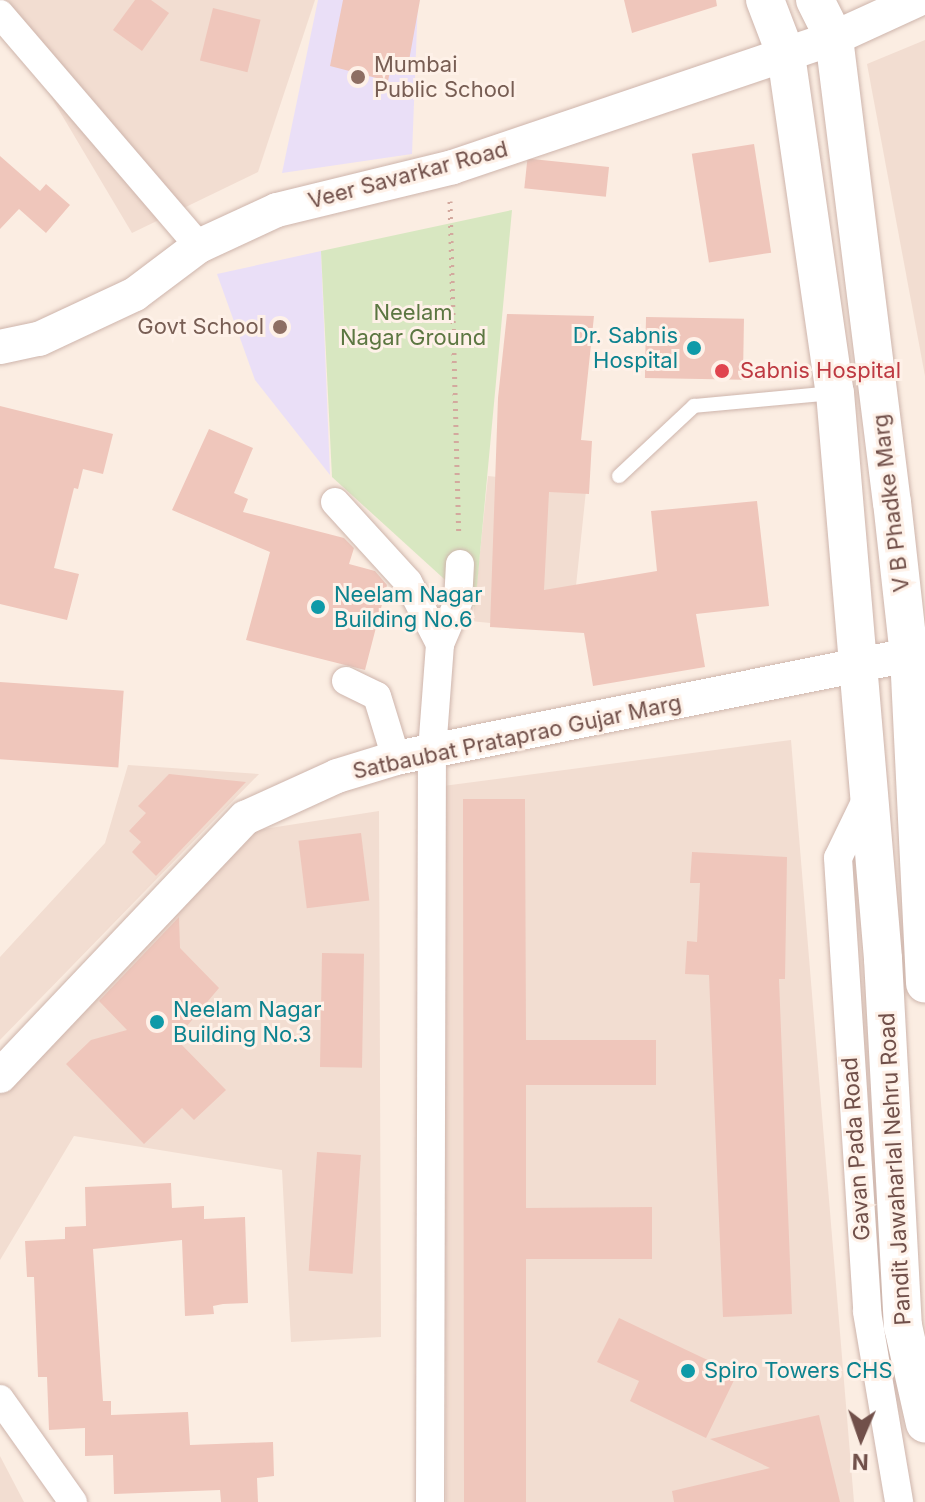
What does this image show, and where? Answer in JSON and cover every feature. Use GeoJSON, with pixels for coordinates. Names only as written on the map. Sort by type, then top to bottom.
{"type":"FeatureCollection","features":[{"type":"Feature","properties":{"kind":"main road","name":"V B Phadke Marg"},"geometry":{"type":"LineString","coordinates":[[765,0],[786,55],[835,393],[866,800],[883,959]]}},
{"type":"Feature","properties":{"kind":"main road","name":"V B Phadke Marg"},"geometry":{"type":"LineString","coordinates":[[815,0],[834,38],[909,655],[920,796],[924,964]]}},
{"type":"Feature","properties":{"kind":"main road","name":"Pandit Jawaharlal Nehru Road"},"geometry":{"type":"LineString","coordinates":[[883,959],[903,1326],[925,1424]]}},
{"type":"Feature","properties":{"kind":"main road"},"geometry":{"type":"LineString","coordinates":[[924,964],[925,984]]}},
{"type":"Feature","properties":{"kind":"street","name":"Veer Savarkar Road"},"geometry":{"type":"LineString","coordinates":[[0,347],[39,339],[135,294],[199,246],[277,210],[453,167],[834,38],[917,0]]}},
{"type":"Feature","properties":{"kind":"street"},"geometry":{"type":"LineString","coordinates":[[0,14],[199,246]]}},
{"type":"Feature","properties":{"kind":"street"},"geometry":{"type":"LineString","coordinates":[[335,502],[408,582],[440,644]]}},
{"type":"Feature","properties":{"kind":"street"},"geometry":{"type":"LineString","coordinates":[[430,1502],[432,751],[440,644],[458,602],[460,564]]}},
{"type":"Feature","properties":{"kind":"street","name":"Satbaubat Prataprao Gujar Marg"},"geometry":{"type":"LineString","coordinates":[[0,1076],[245,818],[337,776],[396,758],[909,655]]}},
{"type":"Feature","properties":{"kind":"street"},"geometry":{"type":"LineString","coordinates":[[346,681],[377,696],[396,758]]}},
{"type":"Feature","properties":{"kind":"street","name":"Gavan Pada Road"},"geometry":{"type":"LineString","coordinates":[[866,800],[838,858],[867,1312],[899,1502]]}},
{"type":"Feature","properties":{"kind":"street"},"geometry":{"type":"LineString","coordinates":[[0,1399],[73,1502]]}},
{"type":"Feature","properties":{"kind":"lane"},"geometry":{"type":"LineString","coordinates":[[619,476],[694,406],[835,393]]}},
{"type":"Feature","properties":{"kind":"path"},"geometry":{"type":"LineString","coordinates":[[453,167],[448,227],[460,564]]}},
{"type":"Feature","properties":{"kind":"shaded area"},"geometry":{"type":"Polygon","coordinates":[[[0,0],[315,0],[258,172],[132,233],[0,11],[0,0]]]}},
{"type":"Feature","properties":{"kind":"shaded area","name":"Mumbai Public School"},"geometry":{"type":"Polygon","coordinates":[[[318,0],[418,0],[412,154],[282,173],[318,0]]]}},
{"type":"Feature","properties":{"kind":"shaded area"},"geometry":{"type":"Polygon","coordinates":[[[925,40],[925,376],[867,64],[925,40]]]}},
{"type":"Feature","properties":{"kind":"shaded area","name":"Govt School"},"geometry":{"type":"Polygon","coordinates":[[[321,251],[330,475],[255,380],[217,274],[321,251]]]}},
{"type":"Feature","properties":{"kind":"shaded area"},"geometry":{"type":"Polygon","coordinates":[[[488,476],[586,486],[571,632],[473,621],[488,476]]]}},
{"type":"Feature","properties":{"kind":"shaded area"},"geometry":{"type":"Polygon","coordinates":[[[791,740],[854,1502],[446,1502],[443,786],[791,740]]]}},
{"type":"Feature","properties":{"kind":"shaded area"},"geometry":{"type":"Polygon","coordinates":[[[128,765],[259,774],[0,1040],[0,957],[105,843],[128,765]]]}},
{"type":"Feature","properties":{"kind":"shaded area"},"geometry":{"type":"Polygon","coordinates":[[[379,811],[381,1337],[291,1342],[282,1170],[74,1136],[0,1260],[0,1086],[244,832],[379,811]]]}},
{"type":"Feature","properties":{"kind":"shaded area"},"geometry":{"type":"Polygon","coordinates":[[[0,1456],[24,1502],[0,1502],[0,1456]]]}},
{"type":"Feature","properties":{"kind":"green space","name":"Neelam Nagar Ground"},"geometry":{"type":"Polygon","coordinates":[[[512,210],[475,607],[332,477],[321,251],[512,210]]]}},
{"type":"Feature","properties":{"kind":"building"},"geometry":{"type":"Polygon","coordinates":[[[135,0],[151,0],[169,13],[142,51],[113,30],[135,0]]]}},
{"type":"Feature","properties":{"kind":"building"},"geometry":{"type":"Polygon","coordinates":[[[343,0],[420,0],[408,66],[392,62],[388,81],[330,66],[343,0]]]}},
{"type":"Feature","properties":{"kind":"building"},"geometry":{"type":"Polygon","coordinates":[[[624,0],[716,0],[717,6],[632,33],[624,0]]]}},
{"type":"Feature","properties":{"kind":"building"},"geometry":{"type":"Polygon","coordinates":[[[213,8],[261,20],[247,72],[200,60],[213,8]]]}},
{"type":"Feature","properties":{"kind":"building"},"geometry":{"type":"Polygon","coordinates":[[[754,144],[771,253],[709,263],[692,154],[754,144]]]}},
{"type":"Feature","properties":{"kind":"building"},"geometry":{"type":"Polygon","coordinates":[[[0,156],[40,191],[46,184],[70,205],[46,233],[19,209],[0,229],[0,156]]]}},
{"type":"Feature","properties":{"kind":"building"},"geometry":{"type":"Polygon","coordinates":[[[527,158],[609,167],[606,197],[524,188],[527,158]]]}},
{"type":"Feature","properties":{"kind":"building"},"geometry":{"type":"Polygon","coordinates":[[[507,314],[594,316],[581,440],[592,441],[589,494],[549,492],[544,590],[657,571],[651,511],[757,501],[769,606],[696,614],[705,667],[593,686],[584,633],[490,627],[498,398],[507,314]]]}},
{"type":"Feature","properties":{"kind":"building","name":"Dr. Sabnis Hospital"},"geometry":{"type":"Polygon","coordinates":[[[646,317],[744,319],[743,380],[645,378],[646,317]]]}},
{"type":"Feature","properties":{"kind":"building"},"geometry":{"type":"Polygon","coordinates":[[[0,406],[113,434],[103,474],[83,469],[78,489],[74,488],[54,568],[79,574],[67,620],[0,604],[0,406]]]}},
{"type":"Feature","properties":{"kind":"building","name":"Neelam Nagar Building No.6"},"geometry":{"type":"Polygon","coordinates":[[[209,429],[253,448],[234,493],[248,499],[243,512],[344,538],[354,548],[349,564],[375,571],[387,585],[365,670],[246,640],[270,552],[172,510],[209,429]]]}},
{"type":"Feature","properties":{"kind":"building"},"geometry":{"type":"Polygon","coordinates":[[[0,682],[124,691],[118,767],[0,759],[0,682]]]}},
{"type":"Feature","properties":{"kind":"building"},"geometry":{"type":"Polygon","coordinates":[[[169,774],[246,782],[156,876],[132,852],[141,842],[129,831],[146,813],[138,806],[169,774]]]}},
{"type":"Feature","properties":{"kind":"building"},"geometry":{"type":"Polygon","coordinates":[[[463,799],[525,799],[526,1040],[656,1040],[656,1085],[526,1085],[526,1208],[652,1207],[652,1259],[526,1259],[526,1502],[464,1502],[463,799]]]}},
{"type":"Feature","properties":{"kind":"building"},"geometry":{"type":"Polygon","coordinates":[[[361,833],[369,900],[307,908],[298,841],[361,833]]]}},
{"type":"Feature","properties":{"kind":"building"},"geometry":{"type":"Polygon","coordinates":[[[692,852],[787,857],[785,979],[779,979],[792,1314],[723,1317],[709,975],[685,974],[687,941],[697,942],[700,883],[690,883],[692,852]]]}},
{"type":"Feature","properties":{"kind":"building","name":"Neelam Nagar Building No.3"},"geometry":{"type":"Polygon","coordinates":[[[179,917],[180,948],[219,988],[176,1039],[226,1090],[194,1120],[182,1108],[144,1144],[66,1064],[91,1040],[127,1030],[99,1001],[179,917]]]}},
{"type":"Feature","properties":{"kind":"building"},"geometry":{"type":"Polygon","coordinates":[[[322,953],[364,954],[362,1068],[320,1067],[322,953]]]}},
{"type":"Feature","properties":{"kind":"building"},"geometry":{"type":"Polygon","coordinates":[[[317,1152],[361,1155],[353,1274],[309,1271],[317,1152]]]}},
{"type":"Feature","properties":{"kind":"building"},"geometry":{"type":"Polygon","coordinates":[[[171,1183],[172,1208],[204,1206],[204,1219],[245,1217],[248,1303],[213,1306],[214,1314],[185,1316],[182,1240],[93,1249],[103,1401],[111,1401],[111,1415],[188,1412],[190,1445],[273,1442],[274,1476],[257,1478],[258,1502],[221,1502],[220,1490],[114,1494],[113,1455],[85,1456],[85,1428],[49,1430],[47,1377],[38,1377],[34,1277],[27,1277],[25,1241],[65,1239],[65,1227],[86,1226],[85,1187],[171,1183]]]}},
{"type":"Feature","properties":{"kind":"building","name":"Spiro Towers CHS"},"geometry":{"type":"Polygon","coordinates":[[[619,1318],[737,1374],[706,1438],[630,1401],[639,1381],[597,1362],[619,1318]]]}},
{"type":"Feature","properties":{"kind":"building"},"geometry":{"type":"Polygon","coordinates":[[[819,1415],[840,1502],[674,1502],[672,1491],[770,1468],[710,1439],[819,1415]]]}},
{"type":"Feature","properties":{"kind":"place","name":"Mumbai Public School"},"geometry":{"type":"Point","coordinates":[358,77]}},
{"type":"Feature","properties":{"kind":"place","name":"Govt School"},"geometry":{"type":"Point","coordinates":[280,327]}},
{"type":"Feature","properties":{"kind":"place","name":"Dr. Sabnis Hospital"},"geometry":{"type":"Point","coordinates":[694,348]}},
{"type":"Feature","properties":{"kind":"place","name":"Sabnis Hospital"},"geometry":{"type":"Point","coordinates":[722,371]}},
{"type":"Feature","properties":{"kind":"place","name":"Neelam Nagar Building No.6"},"geometry":{"type":"Point","coordinates":[318,607]}},
{"type":"Feature","properties":{"kind":"place","name":"Neelam Nagar Building No.3"},"geometry":{"type":"Point","coordinates":[157,1022]}},
{"type":"Feature","properties":{"kind":"place","name":"Spiro Towers CHS"},"geometry":{"type":"Point","coordinates":[688,1371]}}]}
